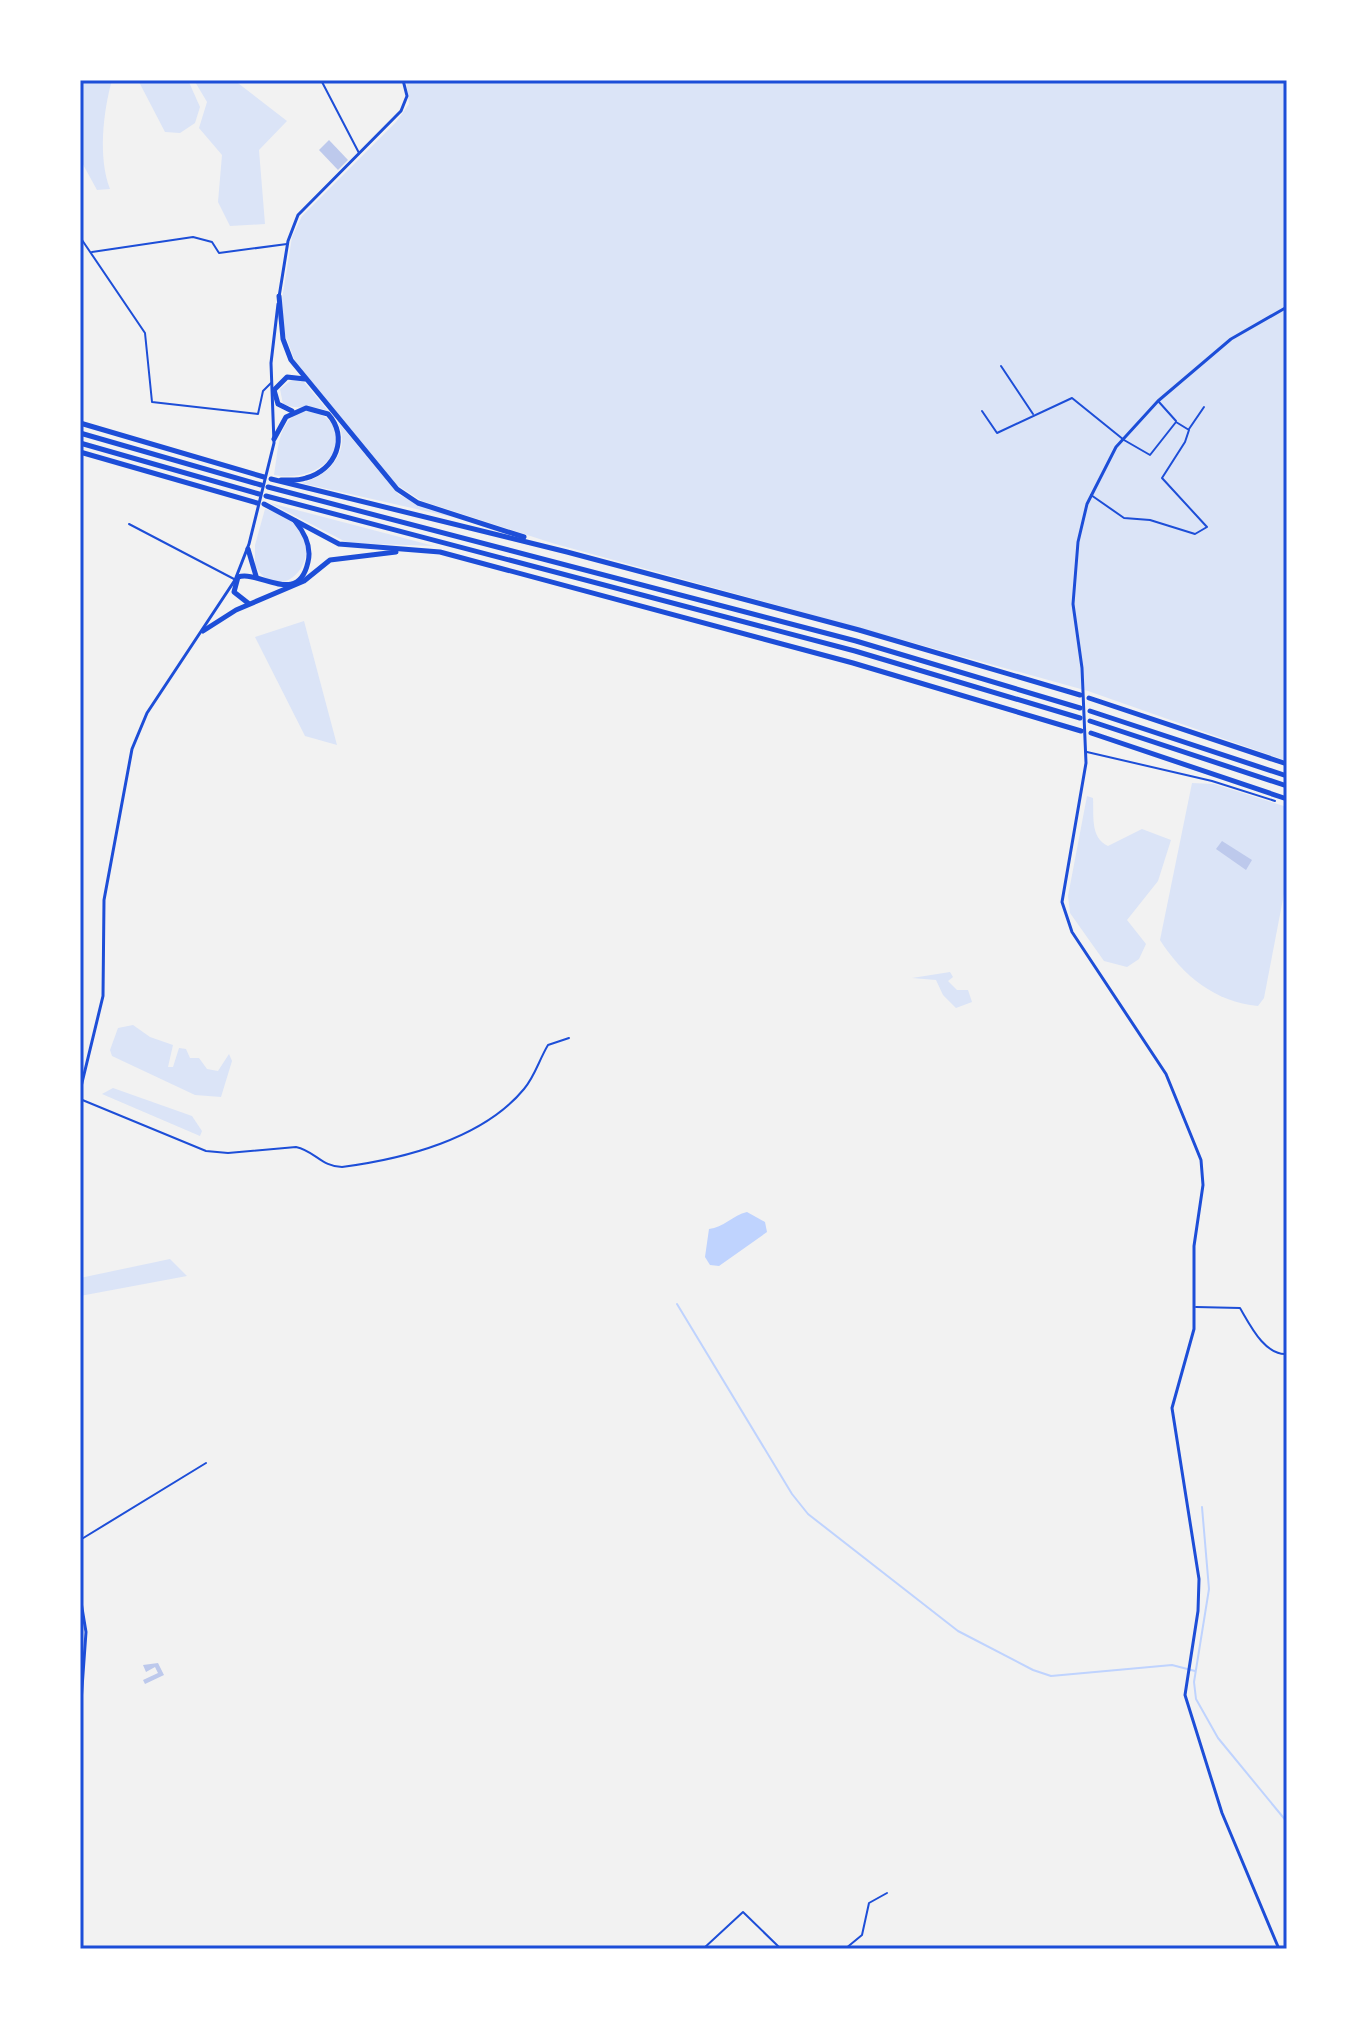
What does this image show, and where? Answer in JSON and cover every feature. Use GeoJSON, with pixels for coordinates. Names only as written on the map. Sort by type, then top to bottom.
{"type":"FeatureCollection","features":[{"type":"Feature","properties":{"kind":"highway"},"geometry":{"type":"LineString","coordinates":[[279,296],[286,350],[305,379],[383,475],[406,497],[567,552]]}},
{"type":"Feature","properties":{"kind":"highway"},"geometry":{"type":"LineString","coordinates":[[279,481],[315,475],[330,463],[339,447],[339,431],[328,414],[311,408],[293,411],[281,407],[273,396],[284,378],[305,379]]}},
{"type":"Feature","properties":{"kind":"highway"},"geometry":{"type":"LineString","coordinates":[[274,439],[283,421],[293,411]]}},
{"type":"Feature","properties":{"kind":"highway"},"geometry":{"type":"LineString","coordinates":[[80,423],[267,478],[567,552],[1082,692]]}},
{"type":"Feature","properties":{"kind":"highway"},"geometry":{"type":"LineString","coordinates":[[80,433],[265,486],[856,641],[1080,708]]}},
{"type":"Feature","properties":{"kind":"highway"},"geometry":{"type":"LineString","coordinates":[[80,443],[262,495],[843,648],[1080,718]]}},
{"type":"Feature","properties":{"kind":"highway"},"geometry":{"type":"LineString","coordinates":[[80,452],[261,503],[339,544],[359,548],[425,550],[815,652],[1081,731]]}},
{"type":"Feature","properties":{"kind":"highway"},"geometry":{"type":"LineString","coordinates":[[256,602],[246,603],[237,598],[235,580],[244,575],[257,576],[282,586],[294,582],[306,569],[307,541],[291,517]]}},
{"type":"Feature","properties":{"kind":"highway"},"geometry":{"type":"LineString","coordinates":[[248,549],[257,576]]}},
{"type":"Feature","properties":{"kind":"highway"},"geometry":{"type":"LineString","coordinates":[[203,631],[219,619],[304,581],[334,558],[425,550]]}},
{"type":"Feature","properties":{"kind":"highway"},"geometry":{"type":"LineString","coordinates":[[1089,698],[1287,764]]}},
{"type":"Feature","properties":{"kind":"highway"},"geometry":{"type":"LineString","coordinates":[[1090,711],[1287,776]]}},
{"type":"Feature","properties":{"kind":"highway"},"geometry":{"type":"LineString","coordinates":[[1090,721],[1287,786]]}},
{"type":"Feature","properties":{"kind":"highway"},"geometry":{"type":"LineString","coordinates":[[1088,736],[1287,799]]}},
{"type":"Feature","properties":{"kind":"main road"},"geometry":{"type":"LineString","coordinates":[[80,1091],[103,996],[104,903],[133,745],[145,717],[235,580],[248,549],[270,466],[274,439],[271,359],[287,244],[303,209],[403,110],[407,98],[403,80]]}},
{"type":"Feature","properties":{"kind":"main road"},"geometry":{"type":"LineString","coordinates":[[1279,1949],[1222,1813],[1185,1695],[1199,1579],[1172,1408],[1190,1351],[1196,1307],[1195,1239],[1203,1180],[1199,1151],[1166,1074],[1072,932],[1062,904],[1088,736],[1073,604],[1079,539],[1091,495],[1122,438],[1158,401],[1231,339],[1287,307]]}},
{"type":"Feature","properties":{"kind":"main road"},"geometry":{"type":"LineString","coordinates":[[80,1596],[86,1632],[80,1716]]}},
{"type":"Feature","properties":{"kind":"street"},"geometry":{"type":"LineString","coordinates":[[321,80],[360,154]]}},
{"type":"Feature","properties":{"kind":"street"},"geometry":{"type":"LineString","coordinates":[[80,237],[145,333],[152,402],[258,414],[263,391],[272,382]]}},
{"type":"Feature","properties":{"kind":"street"},"geometry":{"type":"LineString","coordinates":[[91,253],[193,237],[212,242],[219,253],[287,244]]}},
{"type":"Feature","properties":{"kind":"street"},"geometry":{"type":"LineString","coordinates":[[1001,366],[1034,415]]}},
{"type":"Feature","properties":{"kind":"street"},"geometry":{"type":"LineString","coordinates":[[982,411],[997,433],[1072,398],[1122,438],[1150,455],[1176,422]]}},
{"type":"Feature","properties":{"kind":"street"},"geometry":{"type":"LineString","coordinates":[[1158,401],[1176,422],[1189,430]]}},
{"type":"Feature","properties":{"kind":"street"},"geometry":{"type":"LineString","coordinates":[[1091,495],[1124,518],[1150,520],[1195,534],[1202,531],[1207,527],[1162,478],[1204,407]]}},
{"type":"Feature","properties":{"kind":"street"},"geometry":{"type":"LineString","coordinates":[[129,524],[235,580]]}},
{"type":"Feature","properties":{"kind":"street"},"geometry":{"type":"LineString","coordinates":[[1086,752],[1212,781],[1275,801]]}},
{"type":"Feature","properties":{"kind":"street"},"geometry":{"type":"LineString","coordinates":[[80,1099],[206,1151],[228,1153],[296,1147],[329,1166],[342,1167],[418,1150],[481,1124],[525,1089],[549,1044],[569,1038]]}},
{"type":"Feature","properties":{"kind":"street"},"geometry":{"type":"LineString","coordinates":[[1196,1307],[1240,1308],[1259,1337],[1274,1351],[1287,1354]]}},
{"type":"Feature","properties":{"kind":"street"},"geometry":{"type":"LineString","coordinates":[[80,1540],[206,1463]]}},
{"type":"Feature","properties":{"kind":"street"},"geometry":{"type":"LineString","coordinates":[[845,1949],[863,1934],[868,1904],[887,1893]]}},
{"type":"Feature","properties":{"kind":"street"},"geometry":{"type":"LineString","coordinates":[[703,1949],[743,1912],[781,1949]]}},
{"type":"Feature","properties":{"kind":"shaded area"},"geometry":{"type":"Polygon","coordinates":[[[80,80],[112,80],[103,135],[104,163],[110,189],[97,190],[80,159],[80,80]]]}},
{"type":"Feature","properties":{"kind":"shaded area"},"geometry":{"type":"Polygon","coordinates":[[[138,80],[188,80],[200,107],[195,123],[180,133],[165,132],[138,80]]]}},
{"type":"Feature","properties":{"kind":"shaded area"},"geometry":{"type":"Polygon","coordinates":[[[194,80],[234,80],[287,121],[259,150],[265,224],[230,226],[218,202],[222,155],[199,128],[207,102],[194,80]]]}},
{"type":"Feature","properties":{"kind":"shaded area"},"geometry":{"type":"Polygon","coordinates":[[[406,80],[1287,80],[1287,761],[1088,691],[552,543],[422,501],[394,483],[295,361],[284,332],[282,299],[292,237],[302,216],[396,122],[409,104],[406,80]]]}},
{"type":"Feature","properties":{"kind":"shaded area"},"geometry":{"type":"Polygon","coordinates":[[[294,378],[303,381],[329,412],[283,404],[280,389],[294,378]]]}},
{"type":"Feature","properties":{"kind":"shaded area"},"geometry":{"type":"Polygon","coordinates":[[[307,410],[324,416],[334,426],[337,438],[334,451],[326,462],[313,471],[295,476],[274,475],[284,427],[297,414],[307,410]]]}},
{"type":"Feature","properties":{"kind":"shaded area"},"geometry":{"type":"Polygon","coordinates":[[[337,421],[399,495],[452,517],[301,483],[321,475],[336,460],[342,442],[337,421]]]}},
{"type":"Feature","properties":{"kind":"shaded area"},"geometry":{"type":"Polygon","coordinates":[[[270,503],[434,546],[348,543],[270,503]]]}},
{"type":"Feature","properties":{"kind":"shaded area"},"geometry":{"type":"Polygon","coordinates":[[[265,509],[290,521],[303,535],[306,552],[302,566],[293,577],[280,582],[267,579],[255,565],[255,545],[265,509]]]}},
{"type":"Feature","properties":{"kind":"shaded area"},"geometry":{"type":"Polygon","coordinates":[[[304,621],[337,745],[305,736],[255,637],[304,621]]]}},
{"type":"Feature","properties":{"kind":"shaded area"},"geometry":{"type":"Polygon","coordinates":[[[1192,783],[1214,784],[1287,807],[1287,878],[1264,998],[1258,1006],[1228,999],[1202,985],[1179,965],[1160,940],[1192,783]]]}},
{"type":"Feature","properties":{"kind":"shaded area"},"geometry":{"type":"Polygon","coordinates":[[[1087,796],[1093,798],[1093,819],[1098,838],[1108,846],[1142,829],[1171,840],[1158,881],[1127,920],[1146,944],[1139,959],[1127,967],[1104,961],[1070,913],[1068,896],[1087,796]]]}},
{"type":"Feature","properties":{"kind":"shaded area"},"geometry":{"type":"Polygon","coordinates":[[[950,972],[953,977],[948,981],[957,990],[968,990],[972,1002],[956,1008],[943,995],[936,980],[912,978],[950,972]]]}},
{"type":"Feature","properties":{"kind":"shaded area"},"geometry":{"type":"Polygon","coordinates":[[[133,1025],[150,1037],[173,1045],[168,1067],[173,1067],[179,1048],[186,1049],[190,1058],[199,1058],[207,1069],[218,1071],[229,1054],[232,1061],[221,1097],[195,1095],[112,1056],[110,1050],[118,1028],[133,1025]]]}},
{"type":"Feature","properties":{"kind":"shaded area"},"geometry":{"type":"Polygon","coordinates":[[[113,1088],[192,1116],[202,1131],[200,1136],[102,1094],[113,1088]]]}},
{"type":"Feature","properties":{"kind":"shaded area"},"geometry":{"type":"Polygon","coordinates":[[[170,1259],[187,1276],[80,1296],[80,1278],[170,1259]]]}},
{"type":"Feature","properties":{"kind":"water"},"geometry":{"type":"Polygon","coordinates":[[[747,1212],[765,1222],[767,1232],[719,1266],[710,1265],[705,1257],[709,1229],[747,1212]]]}},
{"type":"Feature","properties":{"kind":"building"},"geometry":{"type":"Polygon","coordinates":[[[329,140],[348,160],[338,170],[319,150],[329,140]]]}},
{"type":"Feature","properties":{"kind":"building"},"geometry":{"type":"Polygon","coordinates":[[[1222,841],[1252,860],[1246,870],[1216,849],[1222,841]]]}},
{"type":"Feature","properties":{"kind":"building"},"geometry":{"type":"Polygon","coordinates":[[[158,1663],[164,1675],[145,1684],[143,1680],[158,1673],[155,1667],[146,1672],[143,1665],[158,1663]]]}},
{"type":"Feature","properties":{"kind":"waterway"},"geometry":{"type":"LineString","coordinates":[[677,1304],[792,1494],[808,1514],[958,1631],[1033,1670],[1051,1676],[1172,1665],[1195,1671]]}},
{"type":"Feature","properties":{"kind":"waterway"},"geometry":{"type":"LineString","coordinates":[[1202,1507],[1209,1589],[1194,1682],[1196,1699],[1218,1738],[1287,1822]]}}]}
